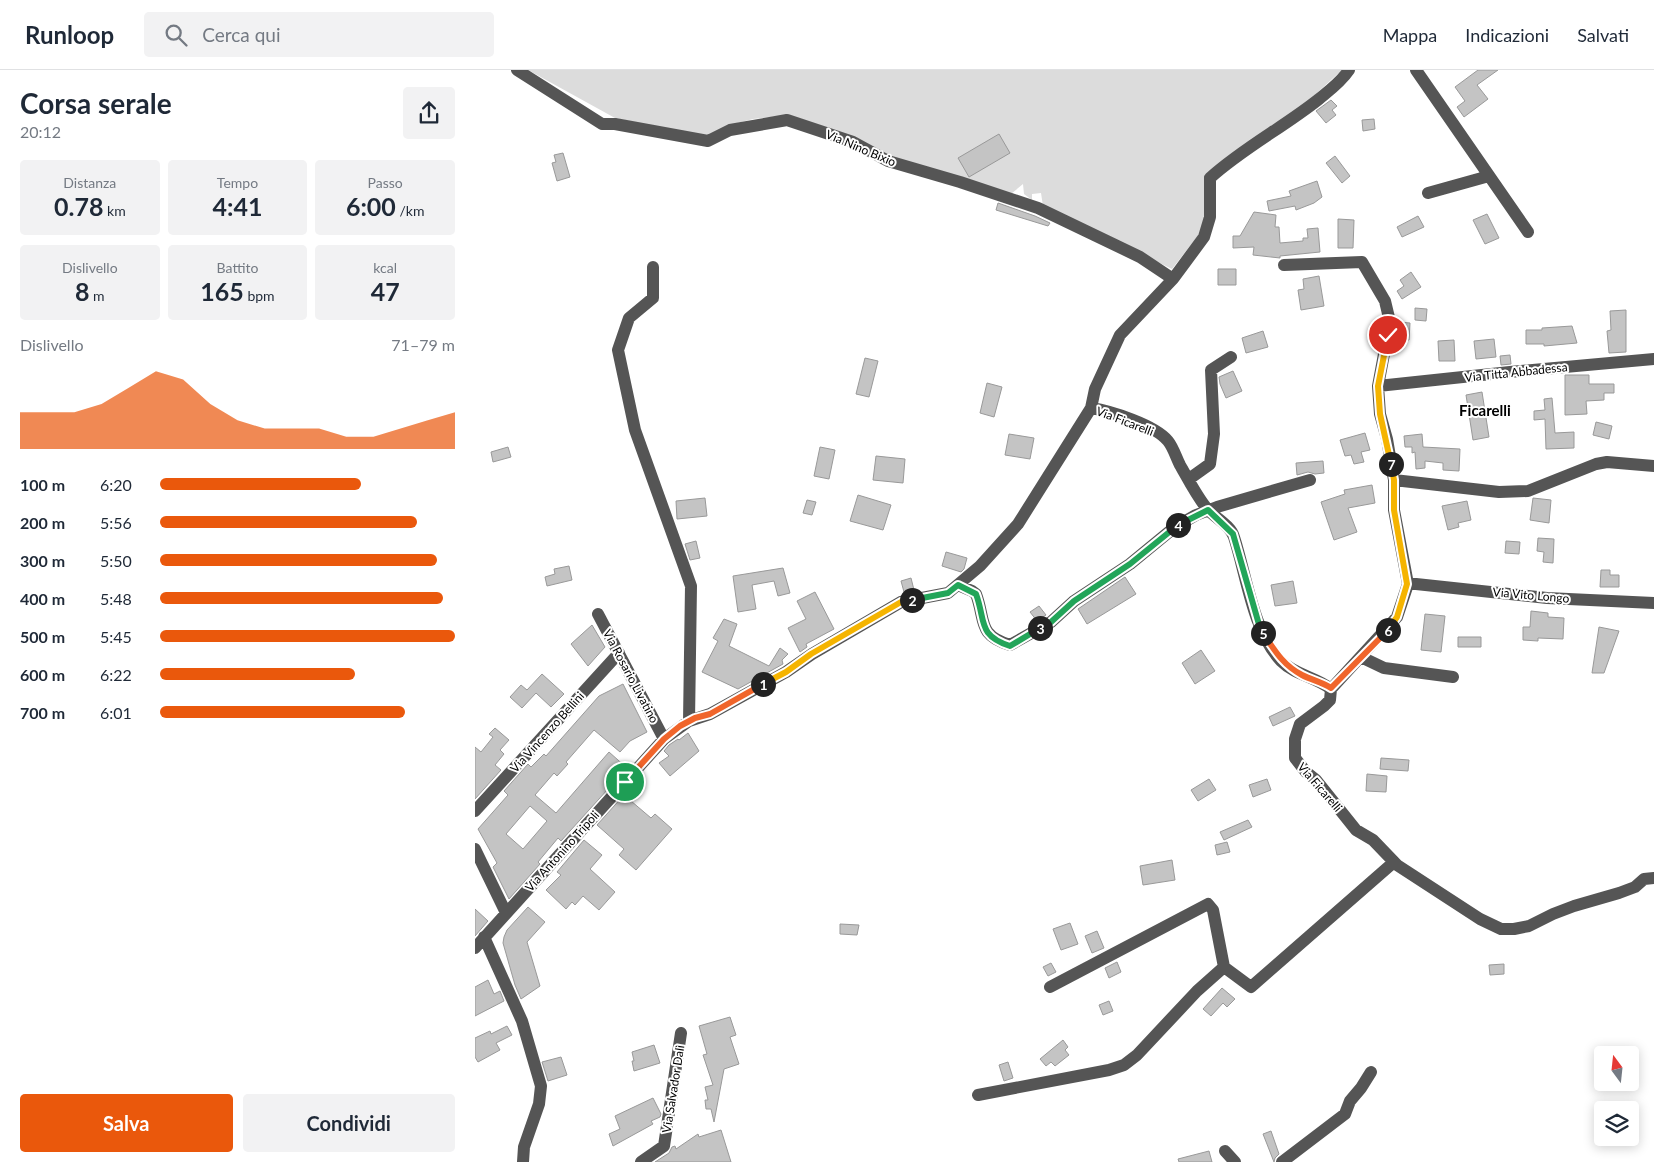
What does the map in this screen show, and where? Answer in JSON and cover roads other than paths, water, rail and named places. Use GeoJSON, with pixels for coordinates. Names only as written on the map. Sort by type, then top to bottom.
{"type":"FeatureCollection","features":[{"type":"Feature","properties":{"kind":"street","name":"Via Nino Bixio"},"geometry":{"type":"LineString","coordinates":[[517,70],[602,124],[615,124],[708,141],[730,130],[787,120],[853,142],[888,161],[1038,208],[1141,257],[1173,279]]}},
{"type":"Feature","properties":{"kind":"street","name":"Via Antonino Tripoli"},"geometry":{"type":"LineString","coordinates":[[475,948],[664,739],[692,720],[710,714],[786,672],[811,654],[901,602],[948,593],[980,566],[1018,524],[1091,408],[1095,389],[1120,335],[1173,279],[1204,237],[1211,217],[1211,178],[1224,166],[1297,117],[1341,81],[1349,70]]}},
{"type":"Feature","properties":{"kind":"street"},"geometry":{"type":"LineString","coordinates":[[1416,70],[1528,232]]}},
{"type":"Feature","properties":{"kind":"street"},"geometry":{"type":"LineString","coordinates":[[1428,193],[1489,176]]}},
{"type":"Feature","properties":{"kind":"street"},"geometry":{"type":"LineString","coordinates":[[1284,265],[1362,262],[1385,301],[1390,322],[1378,386],[1380,414],[1387,439],[1394,480],[1394,510],[1407,584],[1397,617],[1331,688]]}},
{"type":"Feature","properties":{"kind":"street"},"geometry":{"type":"LineString","coordinates":[[653,267],[653,298],[629,318],[618,350],[635,430],[691,586],[692,720]]}},
{"type":"Feature","properties":{"kind":"street"},"geometry":{"type":"LineString","coordinates":[[1189,479],[1210,464],[1215,434],[1211,370],[1231,357]]}},
{"type":"Feature","properties":{"kind":"street","name":"Via Titta Abbadessa"},"geometry":{"type":"LineString","coordinates":[[1378,386],[1654,359]]}},
{"type":"Feature","properties":{"kind":"street","name":"Via Ficarelli"},"geometry":{"type":"LineString","coordinates":[[1091,408],[1106,411],[1141,424],[1158,433],[1167,441],[1208,510],[1233,534],[1260,628],[1282,661],[1303,675],[1331,688],[1330,700],[1300,724],[1295,739],[1295,758],[1356,830],[1373,840],[1395,862],[1480,919],[1501,929],[1529,926],[1553,914],[1619,893],[1635,887],[1644,880],[1654,878]]}},
{"type":"Feature","properties":{"kind":"street"},"geometry":{"type":"LineString","coordinates":[[1394,480],[1499,492],[1528,491],[1596,464],[1607,462],[1654,466]]}},
{"type":"Feature","properties":{"kind":"street"},"geometry":{"type":"LineString","coordinates":[[958,585],[976,594],[985,630],[997,641],[1010,646],[1051,622],[1074,601],[1130,564],[1175,527],[1208,510],[1310,480]]}},
{"type":"Feature","properties":{"kind":"street","name":"Via Vito Longo"},"geometry":{"type":"LineString","coordinates":[[1407,584],[1547,598],[1654,603]]}},
{"type":"Feature","properties":{"kind":"street","name":"Via Rosario Livatino"},"geometry":{"type":"LineString","coordinates":[[598,614],[664,739]]}},
{"type":"Feature","properties":{"kind":"street","name":"Via Vincenzo Bellini"},"geometry":{"type":"LineString","coordinates":[[475,811],[619,653]]}},
{"type":"Feature","properties":{"kind":"street"},"geometry":{"type":"LineString","coordinates":[[1361,657],[1384,668],[1453,677]]}},
{"type":"Feature","properties":{"kind":"street"},"geometry":{"type":"LineString","coordinates":[[475,848],[506,913]]}},
{"type":"Feature","properties":{"kind":"street"},"geometry":{"type":"LineString","coordinates":[[1050,987],[1208,904],[1213,910],[1224,967],[1251,987],[1395,862]]}},
{"type":"Feature","properties":{"kind":"street"},"geometry":{"type":"LineString","coordinates":[[484,937],[521,1021],[541,1086],[539,1104],[524,1147],[523,1162]]}},
{"type":"Feature","properties":{"kind":"street"},"geometry":{"type":"LineString","coordinates":[[978,1095],[1125,1066],[1197,991],[1224,967]]}},
{"type":"Feature","properties":{"kind":"street","name":"Via Salvador Dalì"},"geometry":{"type":"LineString","coordinates":[[641,1162],[664,1146],[681,1033]]}},
{"type":"Feature","properties":{"kind":"street"},"geometry":{"type":"LineString","coordinates":[[1282,1162],[1345,1114],[1350,1101],[1371,1072]]}},
{"type":"Feature","properties":{"kind":"street"},"geometry":{"type":"LineString","coordinates":[[1225,1151],[1235,1162]]}},
{"type":"Feature","properties":{"kind":"district","name":"Ficarelli"},"geometry":{"type":"Point","coordinates":[1485,410]}}]}
